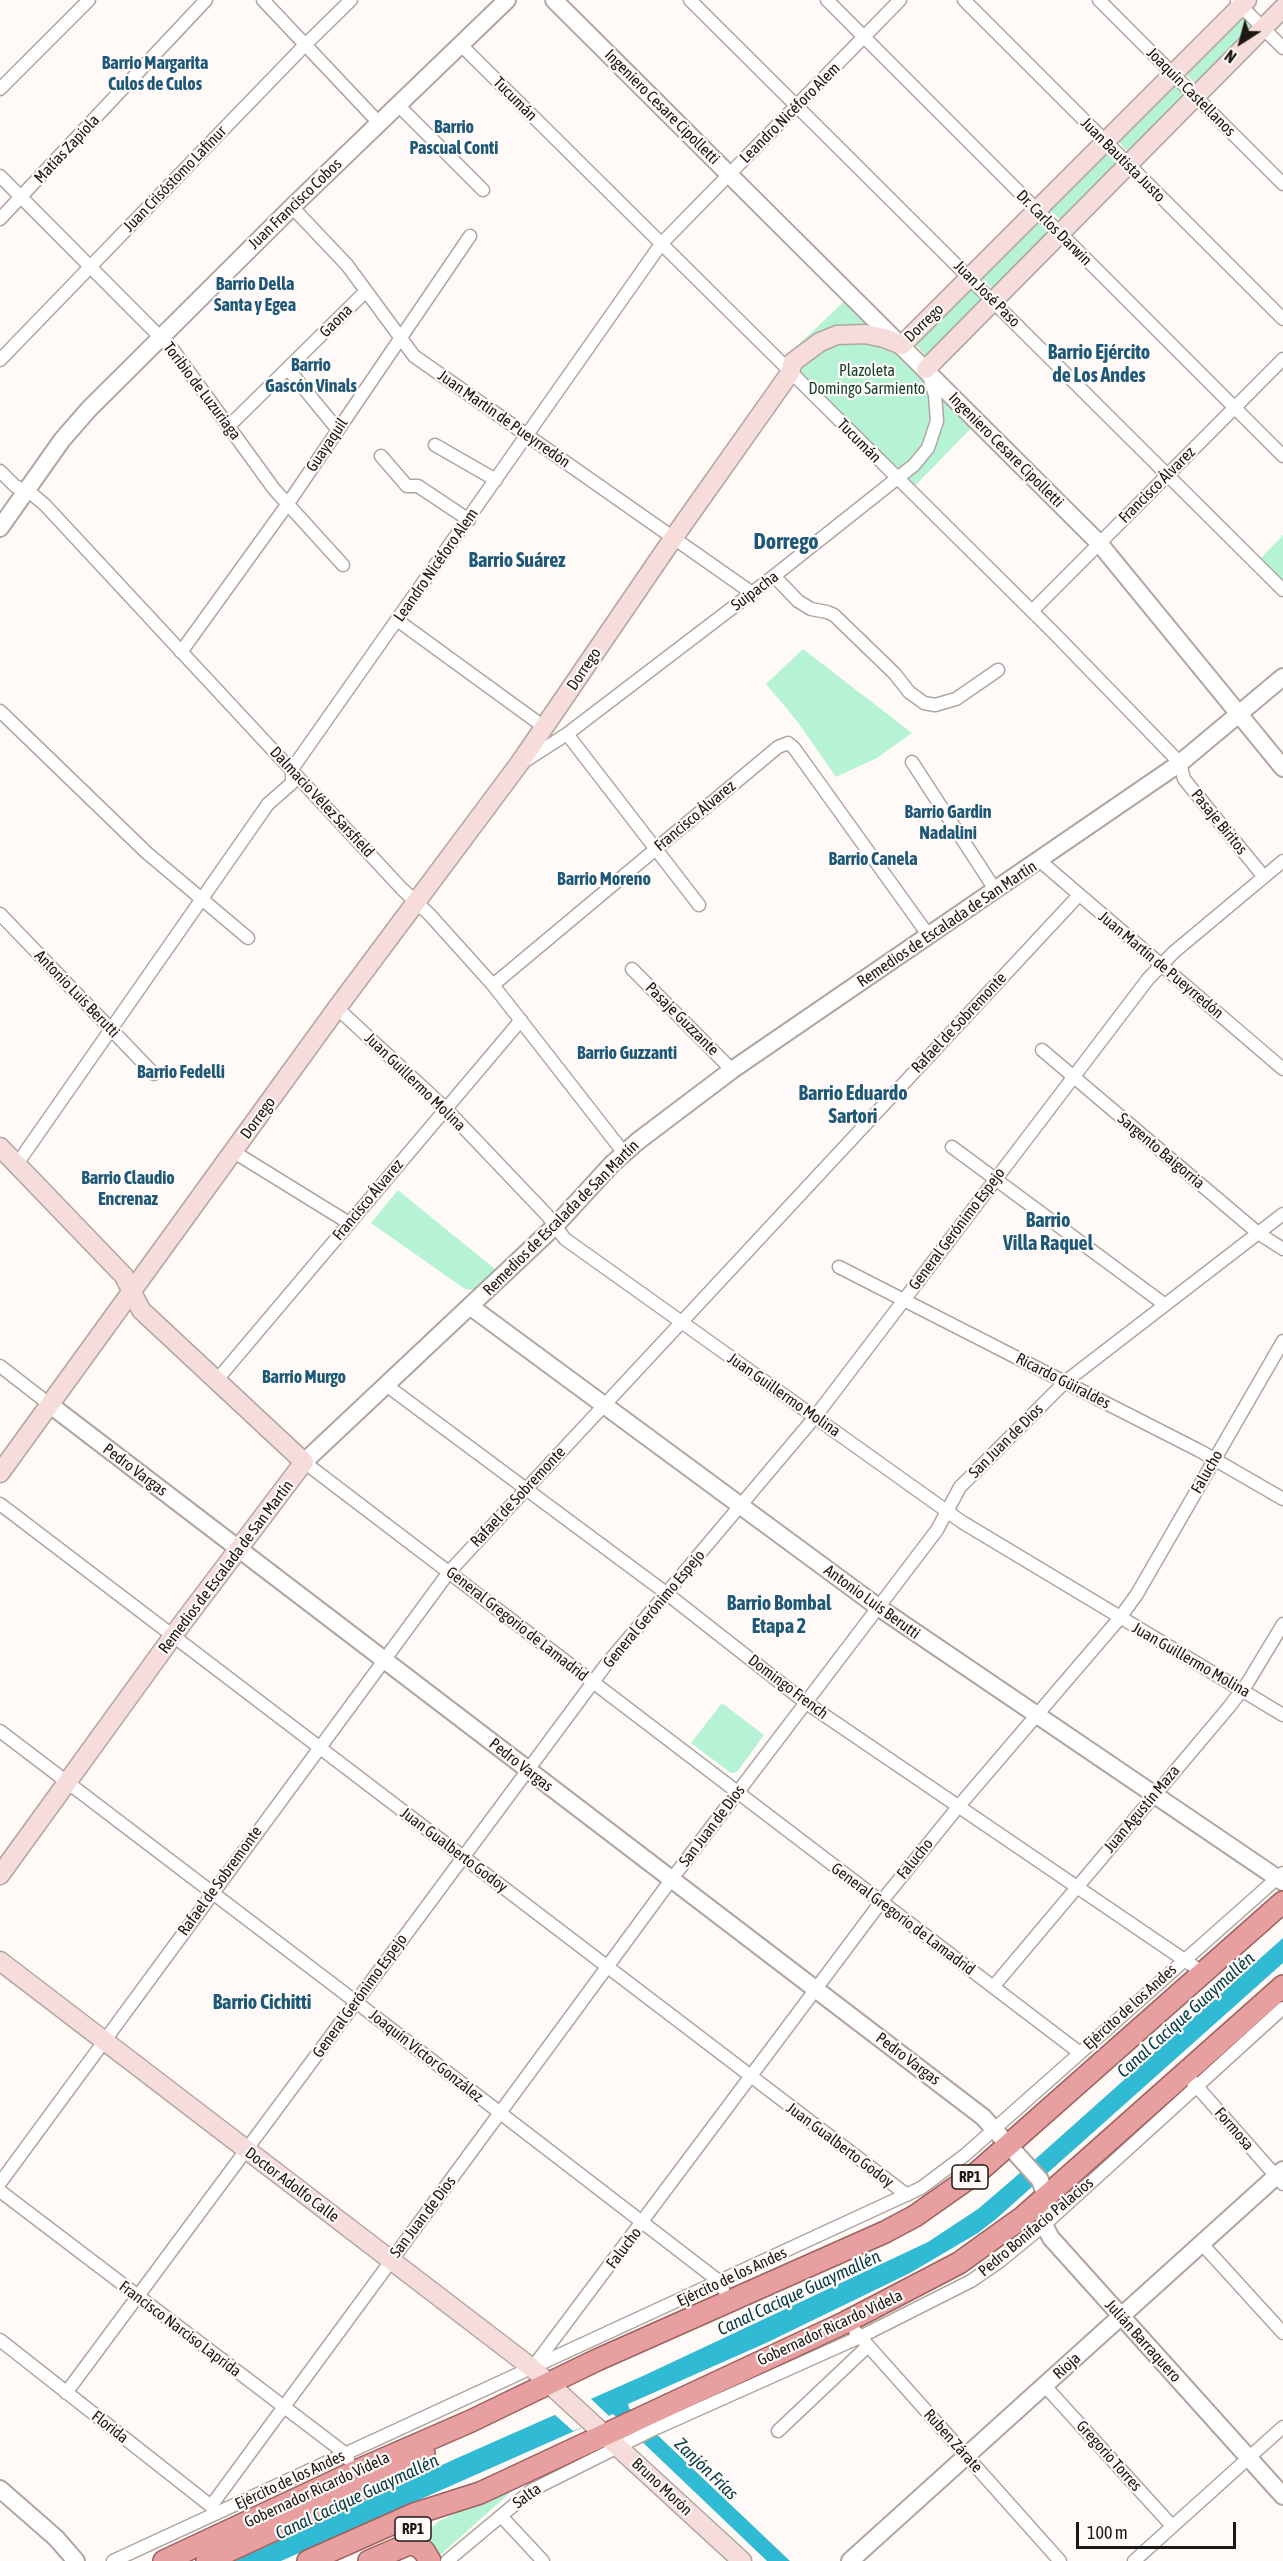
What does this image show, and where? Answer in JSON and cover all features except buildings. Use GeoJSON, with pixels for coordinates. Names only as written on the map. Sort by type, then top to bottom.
{"type":"FeatureCollection","features":[{"type":"Feature","properties":{"kind":"highway","name":"Gobernador Ricardo Videla"},"geometry":{"type":"LineString","coordinates":[[164,2561],[350,2463],[471,2421],[550,2383],[724,2291],[885,2232],[915,2216],[946,2196],[1009,2145],[1283,1902]]}},
{"type":"Feature","properties":{"kind":"highway","name":"Gobernador Ricardo Videla"},"geometry":{"type":"LineString","coordinates":[[308,2561],[414,2514],[480,2493],[594,2424],[638,2427],[858,2335],[1000,2235],[1037,2179],[1191,2080],[1283,1986]]}},
{"type":"Feature","properties":{"kind":"highway","name":"Gobernador Ricardo Videla"},"geometry":{"type":"LineString","coordinates":[[207,2561],[370,2485],[417,2458],[471,2421]]}},
{"type":"Feature","properties":{"kind":"highway","name":"RP1"},"geometry":{"type":"LineString","coordinates":[[344,2561],[442,2515],[480,2493]]}},
{"type":"Feature","properties":{"kind":"highway"},"geometry":{"type":"LineString","coordinates":[[369,2561],[409,2544],[424,2551],[430,2561]]}},
{"type":"Feature","properties":{"kind":"main road","name":"Dorrego"},"geometry":{"type":"LineString","coordinates":[[0,1473],[337,1008],[519,764],[674,537],[790,373],[793,362],[820,342],[837,335],[865,334],[902,345],[1241,2]]}},
{"type":"Feature","properties":{"kind":"main road","name":"Dorrego"},"geometry":{"type":"LineString","coordinates":[[926,369],[1283,8]]}},
{"type":"Feature","properties":{"kind":"main road","name":"General Gregorio de Lamadrid"},"geometry":{"type":"LineString","coordinates":[[0,1147],[124,1276],[141,1310],[304,1462]]}},
{"type":"Feature","properties":{"kind":"main road","name":"Remedios de Escalada de San Martín"},"geometry":{"type":"LineString","coordinates":[[0,1875],[304,1462]]}},
{"type":"Feature","properties":{"kind":"main road","name":"Doctor Adolfo Calle"},"geometry":{"type":"LineString","coordinates":[[0,1961],[532,2368],[594,2424]]}},
{"type":"Feature","properties":{"kind":"main road","name":"Bruno Morón"},"geometry":{"type":"LineString","coordinates":[[594,2424],[742,2561]]}},
{"type":"Feature","properties":{"kind":"street"},"geometry":{"type":"LineString","coordinates":[[0,89],[89,0]]}},
{"type":"Feature","properties":{"kind":"street","name":"Matías Zapiola"},"geometry":{"type":"LineString","coordinates":[[0,219],[206,0]]}},
{"type":"Feature","properties":{"kind":"street"},"geometry":{"type":"LineString","coordinates":[[262,0],[379,123]]}},
{"type":"Feature","properties":{"kind":"street","name":"Juan Crisóstomo Lafinur"},"geometry":{"type":"LineString","coordinates":[[0,360],[351,0]]}},
{"type":"Feature","properties":{"kind":"street","name":"Juan Francisco Cobos"},"geometry":{"type":"LineString","coordinates":[[0,528],[75,424],[292,207],[507,0]]}},
{"type":"Feature","properties":{"kind":"street","name":"Ingeniero Cesare Cipolletti"},"geometry":{"type":"LineString","coordinates":[[554,0],[1099,543],[1283,768]]}},
{"type":"Feature","properties":{"kind":"street","name":"Juan José Paso"},"geometry":{"type":"LineString","coordinates":[[690,0],[1283,590]]}},
{"type":"Feature","properties":{"kind":"street","name":"Dr. Carlos Darwin"},"geometry":{"type":"LineString","coordinates":[[827,0],[1283,456]]}},
{"type":"Feature","properties":{"kind":"street","name":"Leandro Nicéforo Alem"},"geometry":{"type":"LineString","coordinates":[[17,1164],[268,804],[292,783],[292,770],[661,244],[900,0]]}},
{"type":"Feature","properties":{"kind":"street","name":"Juan Bautista Justo"},"geometry":{"type":"LineString","coordinates":[[964,0],[1283,320]]}},
{"type":"Feature","properties":{"kind":"street","name":"Joaquín Castellanos"},"geometry":{"type":"LineString","coordinates":[[1099,0],[1283,184]]}},
{"type":"Feature","properties":{"kind":"street"},"geometry":{"type":"LineString","coordinates":[[1241,2],[1283,48]]}},
{"type":"Feature","properties":{"kind":"street","name":"Tucumán"},"geometry":{"type":"LineString","coordinates":[[461,45],[1032,611],[1180,763]]}},
{"type":"Feature","properties":{"kind":"street"},"geometry":{"type":"LineString","coordinates":[[398,105],[483,190]]}},
{"type":"Feature","properties":{"kind":"street","name":"Toribio de Luzuriaga"},"geometry":{"type":"LineString","coordinates":[[0,176],[161,337],[183,362],[287,505],[343,565]]}},
{"type":"Feature","properties":{"kind":"street","name":"Juan Martín de Pueyrredón"},"geometry":{"type":"LineString","coordinates":[[292,207],[347,265],[400,338],[421,361],[752,593]]}},
{"type":"Feature","properties":{"kind":"street","name":"Guayaquil"},"geometry":{"type":"LineString","coordinates":[[181,652],[287,505],[470,236]]}},
{"type":"Feature","properties":{"kind":"street","name":"Gaona"},"geometry":{"type":"LineString","coordinates":[[229,426],[366,291]]}},
{"type":"Feature","properties":{"kind":"street","name":"Francisco Álvarez"},"geometry":{"type":"LineString","coordinates":[[1032,611],[1283,359]]}},
{"type":"Feature","properties":{"kind":"street"},"geometry":{"type":"LineString","coordinates":[[288,369],[338,430]]}},
{"type":"Feature","properties":{"kind":"street","name":"Suipacha"},"geometry":{"type":"LineString","coordinates":[[567,734],[898,480],[914,465],[928,448],[935,433],[937,409],[926,369]]}},
{"type":"Feature","properties":{"kind":"street"},"geometry":{"type":"LineString","coordinates":[[435,445],[496,480]]}},
{"type":"Feature","properties":{"kind":"street"},"geometry":{"type":"LineString","coordinates":[[381,456],[407,486],[418,486],[469,520]]}},
{"type":"Feature","properties":{"kind":"street","name":"Dalmacio Vélez Sarsfield"},"geometry":{"type":"LineString","coordinates":[[0,471],[15,486],[45,505],[493,985],[624,1153]]}},
{"type":"Feature","properties":{"kind":"street"},"geometry":{"type":"LineString","coordinates":[[774,576],[798,602],[811,609],[834,615],[896,674],[909,692],[924,703],[935,705],[956,699],[998,670]]}},
{"type":"Feature","properties":{"kind":"street"},"geometry":{"type":"LineString","coordinates":[[397,620],[544,727]]}},
{"type":"Feature","properties":{"kind":"street","name":"Remedios de Escalada de San Martín"},"geometry":{"type":"LineString","coordinates":[[304,1462],[555,1226],[624,1153],[732,1070],[1180,763],[1283,677]]}},
{"type":"Feature","properties":{"kind":"street"},"geometry":{"type":"LineString","coordinates":[[0,711],[99,810],[201,900],[248,938]]}},
{"type":"Feature","properties":{"kind":"street"},"geometry":{"type":"LineString","coordinates":[[567,734],[699,905]]}},
{"type":"Feature","properties":{"kind":"street","name":"Dorrego"},"geometry":{"type":"LineString","coordinates":[[519,764],[567,734]]}},
{"type":"Feature","properties":{"kind":"street","name":"Francisco Álvarez"},"geometry":{"type":"LineString","coordinates":[[493,985],[777,747],[788,743],[794,748],[929,936]]}},
{"type":"Feature","properties":{"kind":"street"},"geometry":{"type":"LineString","coordinates":[[912,762],[996,891]]}},
{"type":"Feature","properties":{"kind":"street","name":"Pasaje Biritos"},"geometry":{"type":"LineString","coordinates":[[1180,763],[1184,779],[1264,877]]}},
{"type":"Feature","properties":{"kind":"street","name":"Juan Martín de Pueyrredón"},"geometry":{"type":"LineString","coordinates":[[1040,861],[1283,1069]]}},
{"type":"Feature","properties":{"kind":"street","name":"General Gerónimo Espejo"},"geometry":{"type":"LineString","coordinates":[[66,2394],[593,1682],[815,1417],[1160,964],[1283,861]]}},
{"type":"Feature","properties":{"kind":"street","name":"Rafael de Sobremonte"},"geometry":{"type":"LineString","coordinates":[[0,2183],[449,1572],[1079,895]]}},
{"type":"Feature","properties":{"kind":"street","name":"Antonio Luis Berutti"},"geometry":{"type":"LineString","coordinates":[[0,914],[154,1074]]}},
{"type":"Feature","properties":{"kind":"street","name":"Pasaje Guzzante"},"geometry":{"type":"LineString","coordinates":[[632,969],[732,1070]]}},
{"type":"Feature","properties":{"kind":"street","name":"Juan Guillermo Molina"},"geometry":{"type":"LineString","coordinates":[[337,1008],[445,1108],[547,1215],[565,1239],[947,1512],[1283,1715]]}},
{"type":"Feature","properties":{"kind":"street","name":"Francisco Álvarez"},"geometry":{"type":"LineString","coordinates":[[216,1381],[521,1020]]}},
{"type":"Feature","properties":{"kind":"street","name":"Sargento Baigorria"},"geometry":{"type":"LineString","coordinates":[[1042,1050],[1258,1233],[1283,1249]]}},
{"type":"Feature","properties":{"kind":"street"},"geometry":{"type":"LineString","coordinates":[[951,1147],[1164,1304]]}},
{"type":"Feature","properties":{"kind":"street"},"geometry":{"type":"LineString","coordinates":[[234,1152],[349,1223]]}},
{"type":"Feature","properties":{"kind":"street","name":"San Juan de Dios"},"geometry":{"type":"LineString","coordinates":[[216,2509],[284,2407],[391,2260],[671,1880],[937,1530],[960,1487],[1065,1382],[1283,1214]]}},
{"type":"Feature","properties":{"kind":"street","name":"Ricardo Güiraldes"},"geometry":{"type":"LineString","coordinates":[[839,1267],[1214,1459],[1283,1499]]}},
{"type":"Feature","properties":{"kind":"street","name":"Antonio Luis Berutti"},"geometry":{"type":"LineString","coordinates":[[471,1307],[602,1406],[878,1607],[1153,1796],[1281,1878]]}},
{"type":"Feature","properties":{"kind":"street","name":"Falucho"},"geometry":{"type":"LineString","coordinates":[[532,2368],[643,2223],[881,1902],[958,1807],[1119,1618],[1137,1593],[1283,1341]]}},
{"type":"Feature","properties":{"kind":"street","name":"Pedro Vargas"},"geometry":{"type":"LineString","coordinates":[[0,1366],[983,2117],[995,2128],[1037,2179]]}},
{"type":"Feature","properties":{"kind":"street","name":"Domingo French"},"geometry":{"type":"LineString","coordinates":[[386,1385],[666,1593],[805,1702],[1202,1972]]}},
{"type":"Feature","properties":{"kind":"street","name":"General Gregorio de Lamadrid"},"geometry":{"type":"LineString","coordinates":[[304,1462],[1080,2053]]}},
{"type":"Feature","properties":{"kind":"street","name":"Juan Gualberto Godoy"},"geometry":{"type":"LineString","coordinates":[[0,1504],[907,2196]]}},
{"type":"Feature","properties":{"kind":"street","name":"Juan Agustín Maza"},"geometry":{"type":"LineString","coordinates":[[993,1987],[1242,1690],[1283,1624]]}},
{"type":"Feature","properties":{"kind":"street","name":"Joaquín Víctor González"},"geometry":{"type":"LineString","coordinates":[[0,1731],[643,2223],[724,2291]]}},
{"type":"Feature","properties":{"kind":"street","name":"Ejército de los Andes"},"geometry":{"type":"LineString","coordinates":[[113,2561],[216,2509],[350,2463],[532,2368],[724,2291],[907,2196],[933,2180],[995,2128],[1184,1960],[1281,1878]]}},
{"type":"Feature","properties":{"kind":"street","name":"Pedro Bonifacio Palacios"},"geometry":{"type":"LineString","coordinates":[[778,2431],[858,2335],[971,2281],[1000,2261],[1044,2225],[1191,2080],[1283,2008]]}},
{"type":"Feature","properties":{"kind":"street","name":"Formosa"},"geometry":{"type":"LineString","coordinates":[[1191,2080],[1281,2177]]}},
{"type":"Feature","properties":{"kind":"street","name":"Rioja"},"geometry":{"type":"LineString","coordinates":[[850,2561],[1202,2244],[1281,2177]]}},
{"type":"Feature","properties":{"kind":"street"},"geometry":{"type":"LineString","coordinates":[[1037,2179],[1044,2225]]}},
{"type":"Feature","properties":{"kind":"street","name":"Francisco Narciso Laprida"},"geometry":{"type":"LineString","coordinates":[[0,2191],[284,2407],[350,2463]]}},
{"type":"Feature","properties":{"kind":"street","name":"Julián Barraquero"},"geometry":{"type":"LineString","coordinates":[[1044,2225],[1051,2238],[1283,2496]]}},
{"type":"Feature","properties":{"kind":"street"},"geometry":{"type":"LineString","coordinates":[[1202,2244],[1283,2333]]}},
{"type":"Feature","properties":{"kind":"street","name":"Ruben Zárate"},"geometry":{"type":"LineString","coordinates":[[858,2335],[1060,2561]]}},
{"type":"Feature","properties":{"kind":"street","name":"Florida"},"geometry":{"type":"LineString","coordinates":[[0,2340],[66,2394],[216,2509]]}},
{"type":"Feature","properties":{"kind":"street","name":"Gregorio Torres"},"geometry":{"type":"LineString","coordinates":[[1045,2386],[1173,2526]]}},
{"type":"Feature","properties":{"kind":"street","name":"Salta"},"geometry":{"type":"LineString","coordinates":[[447,2561],[532,2490],[594,2424]]}},
{"type":"Feature","properties":{"kind":"street"},"geometry":{"type":"LineString","coordinates":[[1134,2561],[1283,2427]]}},
{"type":"Feature","properties":{"kind":"street"},"geometry":{"type":"LineString","coordinates":[[0,2489],[56,2538],[76,2561]]}},
{"type":"Feature","properties":{"kind":"street"},"geometry":{"type":"LineString","coordinates":[[501,2516],[543,2561]]}},
{"type":"Feature","properties":{"kind":"green space"},"geometry":{"type":"Polygon","coordinates":[[[1242,17],[1253,28],[1196,84],[1185,73],[1242,17]]]}},
{"type":"Feature","properties":{"kind":"green space"},"geometry":{"type":"Polygon","coordinates":[[[1175,84],[1185,95],[1129,153],[1118,141],[1175,84]]]}},
{"type":"Feature","properties":{"kind":"green space"},"geometry":{"type":"Polygon","coordinates":[[[1107,152],[1117,163],[1061,220],[1049,209],[1107,152]]]}},
{"type":"Feature","properties":{"kind":"green space"},"geometry":{"type":"Polygon","coordinates":[[[1037,220],[1050,232],[993,289],[981,278],[1037,220]]]}},
{"type":"Feature","properties":{"kind":"green space"},"geometry":{"type":"Polygon","coordinates":[[[971,287],[982,301],[926,356],[915,343],[971,287]]]}},
{"type":"Feature","properties":{"kind":"green space","name":"Plazoleta Domingo Sarmiento"},"geometry":{"type":"Polygon","coordinates":[[[851,295],[978,421],[910,491],[779,363],[851,295]]]}},
{"type":"Feature","properties":{"kind":"green space"},"geometry":{"type":"Polygon","coordinates":[[[1283,535],[1283,581],[1261,558],[1283,535]]]}},
{"type":"Feature","properties":{"kind":"green space"},"geometry":{"type":"Polygon","coordinates":[[[803,649],[912,733],[877,758],[836,777],[797,721],[766,684],[803,649]]]}},
{"type":"Feature","properties":{"kind":"green space"},"geometry":{"type":"Polygon","coordinates":[[[398,1190],[495,1269],[473,1290],[465,1289],[371,1223],[398,1190]]]}},
{"type":"Feature","properties":{"kind":"green space"},"geometry":{"type":"Polygon","coordinates":[[[722,1703],[764,1735],[737,1772],[731,1773],[691,1743],[722,1703]]]}},
{"type":"Feature","properties":{"kind":"green space"},"geometry":{"type":"Polygon","coordinates":[[[522,2482],[439,2556],[421,2538],[439,2521],[522,2482]]]}},
{"type":"Feature","properties":{"kind":"water"},"geometry":{"type":"Polygon","coordinates":[[[1283,1938],[1283,1963],[978,2233],[910,2273],[766,2343],[628,2404],[629,2408],[790,2561],[767,2561],[613,2414],[281,2561],[235,2561],[455,2459],[645,2375],[928,2242],[978,2209],[1283,1938]]]}},
{"type":"Feature","properties":{"kind":"pier"},"geometry":{"type":"Polygon","coordinates":[[[590,2398],[609,2416],[573,2431],[554,2414],[590,2398]]]}},
{"type":"Feature","properties":{"kind":"district","name":"Barrio Margarita Culos de Culos"},"geometry":{"type":"Point","coordinates":[155,73]}},
{"type":"Feature","properties":{"kind":"district","name":"Barrio Pascual Conti"},"geometry":{"type":"Point","coordinates":[454,137]}},
{"type":"Feature","properties":{"kind":"district","name":"Barrio Della Santa y Egea"},"geometry":{"type":"Point","coordinates":[255,294]}},
{"type":"Feature","properties":{"kind":"district","name":"Barrio Ejército de Los Andes"},"geometry":{"type":"Point","coordinates":[1099,364]}},
{"type":"Feature","properties":{"kind":"district","name":"Barrio Gascón Vinals"},"geometry":{"type":"Point","coordinates":[311,376]}},
{"type":"Feature","properties":{"kind":"district","name":"Dorrego"},"geometry":{"type":"Point","coordinates":[786,542]}},
{"type":"Feature","properties":{"kind":"district","name":"Barrio Suárez"},"geometry":{"type":"Point","coordinates":[517,561]}},
{"type":"Feature","properties":{"kind":"district","name":"Barrio Gardin Nadalini"},"geometry":{"type":"Point","coordinates":[948,822]}},
{"type":"Feature","properties":{"kind":"district","name":"Barrio Canela"},"geometry":{"type":"Point","coordinates":[873,859]}},
{"type":"Feature","properties":{"kind":"district","name":"Barrio Moreno"},"geometry":{"type":"Point","coordinates":[604,879]}},
{"type":"Feature","properties":{"kind":"district","name":"Barrio Guzzanti"},"geometry":{"type":"Point","coordinates":[627,1053]}},
{"type":"Feature","properties":{"kind":"district","name":"Barrio Fedelli"},"geometry":{"type":"Point","coordinates":[181,1072]}},
{"type":"Feature","properties":{"kind":"district","name":"Barrio Eduardo Sartori"},"geometry":{"type":"Point","coordinates":[853,1106]}},
{"type":"Feature","properties":{"kind":"district","name":"Barrio Claudio Encrenaz"},"geometry":{"type":"Point","coordinates":[128,1188]}},
{"type":"Feature","properties":{"kind":"district","name":"Barrio Villa Raquel"},"geometry":{"type":"Point","coordinates":[1048,1232]}},
{"type":"Feature","properties":{"kind":"district","name":"Barrio Murgo"},"geometry":{"type":"Point","coordinates":[304,1377]}},
{"type":"Feature","properties":{"kind":"district","name":"Barrio Bombal Etapa 2"},"geometry":{"type":"Point","coordinates":[779,1616]}},
{"type":"Feature","properties":{"kind":"district","name":"Barrio Cichitti"},"geometry":{"type":"Point","coordinates":[262,2003]}},
{"type":"Feature","properties":{"kind":"water label","name":"Canal Cacique Guaymallén"},"geometry":{"type":"Point","coordinates":[1186,2015]}},
{"type":"Feature","properties":{"kind":"water label","name":"Canal Cacique Guaymallén"},"geometry":{"type":"Point","coordinates":[799,2293]}},
{"type":"Feature","properties":{"kind":"water label","name":"Zanjón Frías"},"geometry":{"type":"Point","coordinates":[706,2469]}},
{"type":"Feature","properties":{"kind":"water label","name":"Canal Cacique Guaymallén"},"geometry":{"type":"Point","coordinates":[357,2497]}}]}
